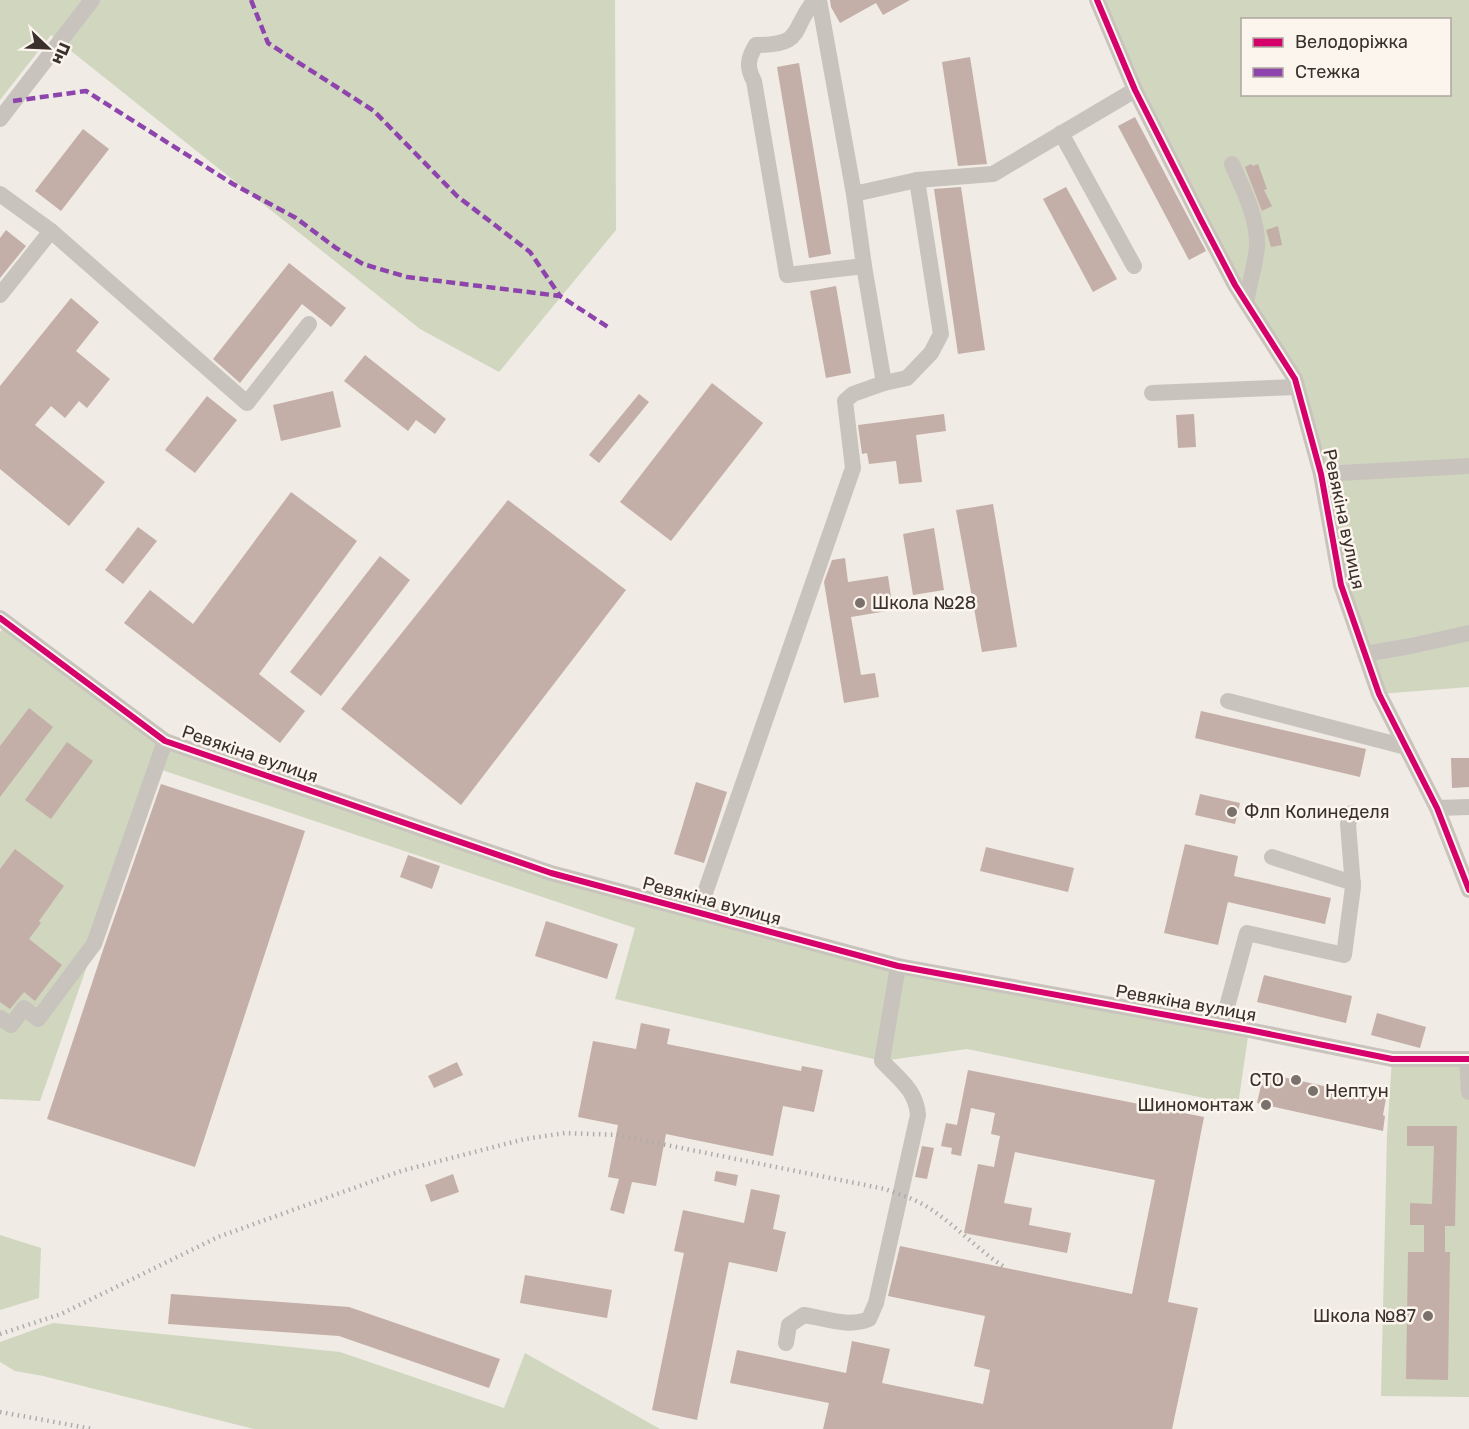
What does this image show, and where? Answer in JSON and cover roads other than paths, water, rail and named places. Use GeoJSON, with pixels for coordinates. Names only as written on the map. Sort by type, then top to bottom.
{"type":"FeatureCollection","features":[{"type":"Feature","properties":{"kind":"street"},"geometry":{"type":"LineString","coordinates":[[0,119],[92,0]]}},
{"type":"Feature","properties":{"kind":"street"},"geometry":{"type":"LineString","coordinates":[[817,0],[855,194],[864,266],[884,383]]}},
{"type":"Feature","properties":{"kind":"street"},"geometry":{"type":"LineString","coordinates":[[817,0],[809,7],[794,37],[776,45],[756,45],[748,57],[750,72],[754,81],[787,275],[864,266]]}},
{"type":"Feature","properties":{"kind":"street","name":"Ревякіна вулиця"},"geometry":{"type":"LineString","coordinates":[[1097,0],[1135,90],[1200,218],[1246,302],[1295,379],[1321,474],[1341,585],[1379,694],[1437,808],[1469,890]]}},
{"type":"Feature","properties":{"kind":"street"},"geometry":{"type":"LineString","coordinates":[[855,194],[917,180],[993,174],[1135,90]]}},
{"type":"Feature","properties":{"kind":"street"},"geometry":{"type":"LineString","coordinates":[[1061,133],[1134,266]]}},
{"type":"Feature","properties":{"kind":"street"},"geometry":{"type":"LineString","coordinates":[[1232,164],[1243,188],[1253,220],[1257,246],[1246,302]]}},
{"type":"Feature","properties":{"kind":"street"},"geometry":{"type":"LineString","coordinates":[[698,913],[853,468],[845,401],[853,394],[907,378],[931,353],[941,334],[917,180]]}},
{"type":"Feature","properties":{"kind":"street"},"geometry":{"type":"LineString","coordinates":[[0,194],[51,231],[248,403],[309,324]]}},
{"type":"Feature","properties":{"kind":"street"},"geometry":{"type":"LineString","coordinates":[[0,295],[51,231]]}},
{"type":"Feature","properties":{"kind":"street"},"geometry":{"type":"LineString","coordinates":[[1152,393],[1297,387]]}},
{"type":"Feature","properties":{"kind":"street"},"geometry":{"type":"LineString","coordinates":[[1321,474],[1469,466]]}},
{"type":"Feature","properties":{"kind":"street","name":"Ревякіна вулиця"},"geometry":{"type":"LineString","coordinates":[[0,619],[165,741],[551,873],[898,966],[1222,1025],[1392,1059],[1468,1059]]}},
{"type":"Feature","properties":{"kind":"street"},"geometry":{"type":"LineString","coordinates":[[1365,654],[1469,633]]}},
{"type":"Feature","properties":{"kind":"street"},"geometry":{"type":"LineString","coordinates":[[1228,701],[1406,747]]}},
{"type":"Feature","properties":{"kind":"street"},"geometry":{"type":"LineString","coordinates":[[0,1018],[11,1026],[24,1008],[38,1019],[94,944],[165,741]]}},
{"type":"Feature","properties":{"kind":"street"},"geometry":{"type":"LineString","coordinates":[[1437,808],[1469,807]]}},
{"type":"Feature","properties":{"kind":"street"},"geometry":{"type":"LineString","coordinates":[[1222,1025],[1246,933],[1344,955],[1353,883],[1348,824],[1352,813]]}},
{"type":"Feature","properties":{"kind":"street"},"geometry":{"type":"LineString","coordinates":[[1272,857],[1353,883]]}},
{"type":"Feature","properties":{"kind":"street"},"geometry":{"type":"LineString","coordinates":[[786,1343],[789,1325],[796,1318],[804,1315],[848,1323],[862,1322],[869,1319],[876,1303],[918,1115],[917,1101],[882,1061],[898,966]]}},
{"type":"Feature","properties":{"kind":"street"},"geometry":{"type":"LineString","coordinates":[[1468,1059],[1469,1092]]}},
{"type":"Feature","properties":{"kind":"railway"},"geometry":{"type":"LineString","coordinates":[[0,1334],[61,1314],[218,1237],[401,1171],[525,1139],[565,1133],[617,1135],[885,1189],[915,1200],[935,1212],[1003,1266]]}},
{"type":"Feature","properties":{"kind":"railway"},"geometry":{"type":"LineString","coordinates":[[0,1412],[93,1429]]}},
{"type":"Feature","properties":{"kind":"place","name":"Школа №28"},"geometry":{"type":"Point","coordinates":[860,603]}},
{"type":"Feature","properties":{"kind":"place","name":"Флп Колинеделя"},"geometry":{"type":"Point","coordinates":[1232,812]}},
{"type":"Feature","properties":{"kind":"place","name":"СТО"},"geometry":{"type":"Point","coordinates":[1296,1080]}},
{"type":"Feature","properties":{"kind":"place","name":"Нептун"},"geometry":{"type":"Point","coordinates":[1313,1091]}},
{"type":"Feature","properties":{"kind":"place","name":"Шиномонтаж"},"geometry":{"type":"Point","coordinates":[1266,1105]}},
{"type":"Feature","properties":{"kind":"place","name":"Школа №87"},"geometry":{"type":"Point","coordinates":[1428,1316]}}]}
